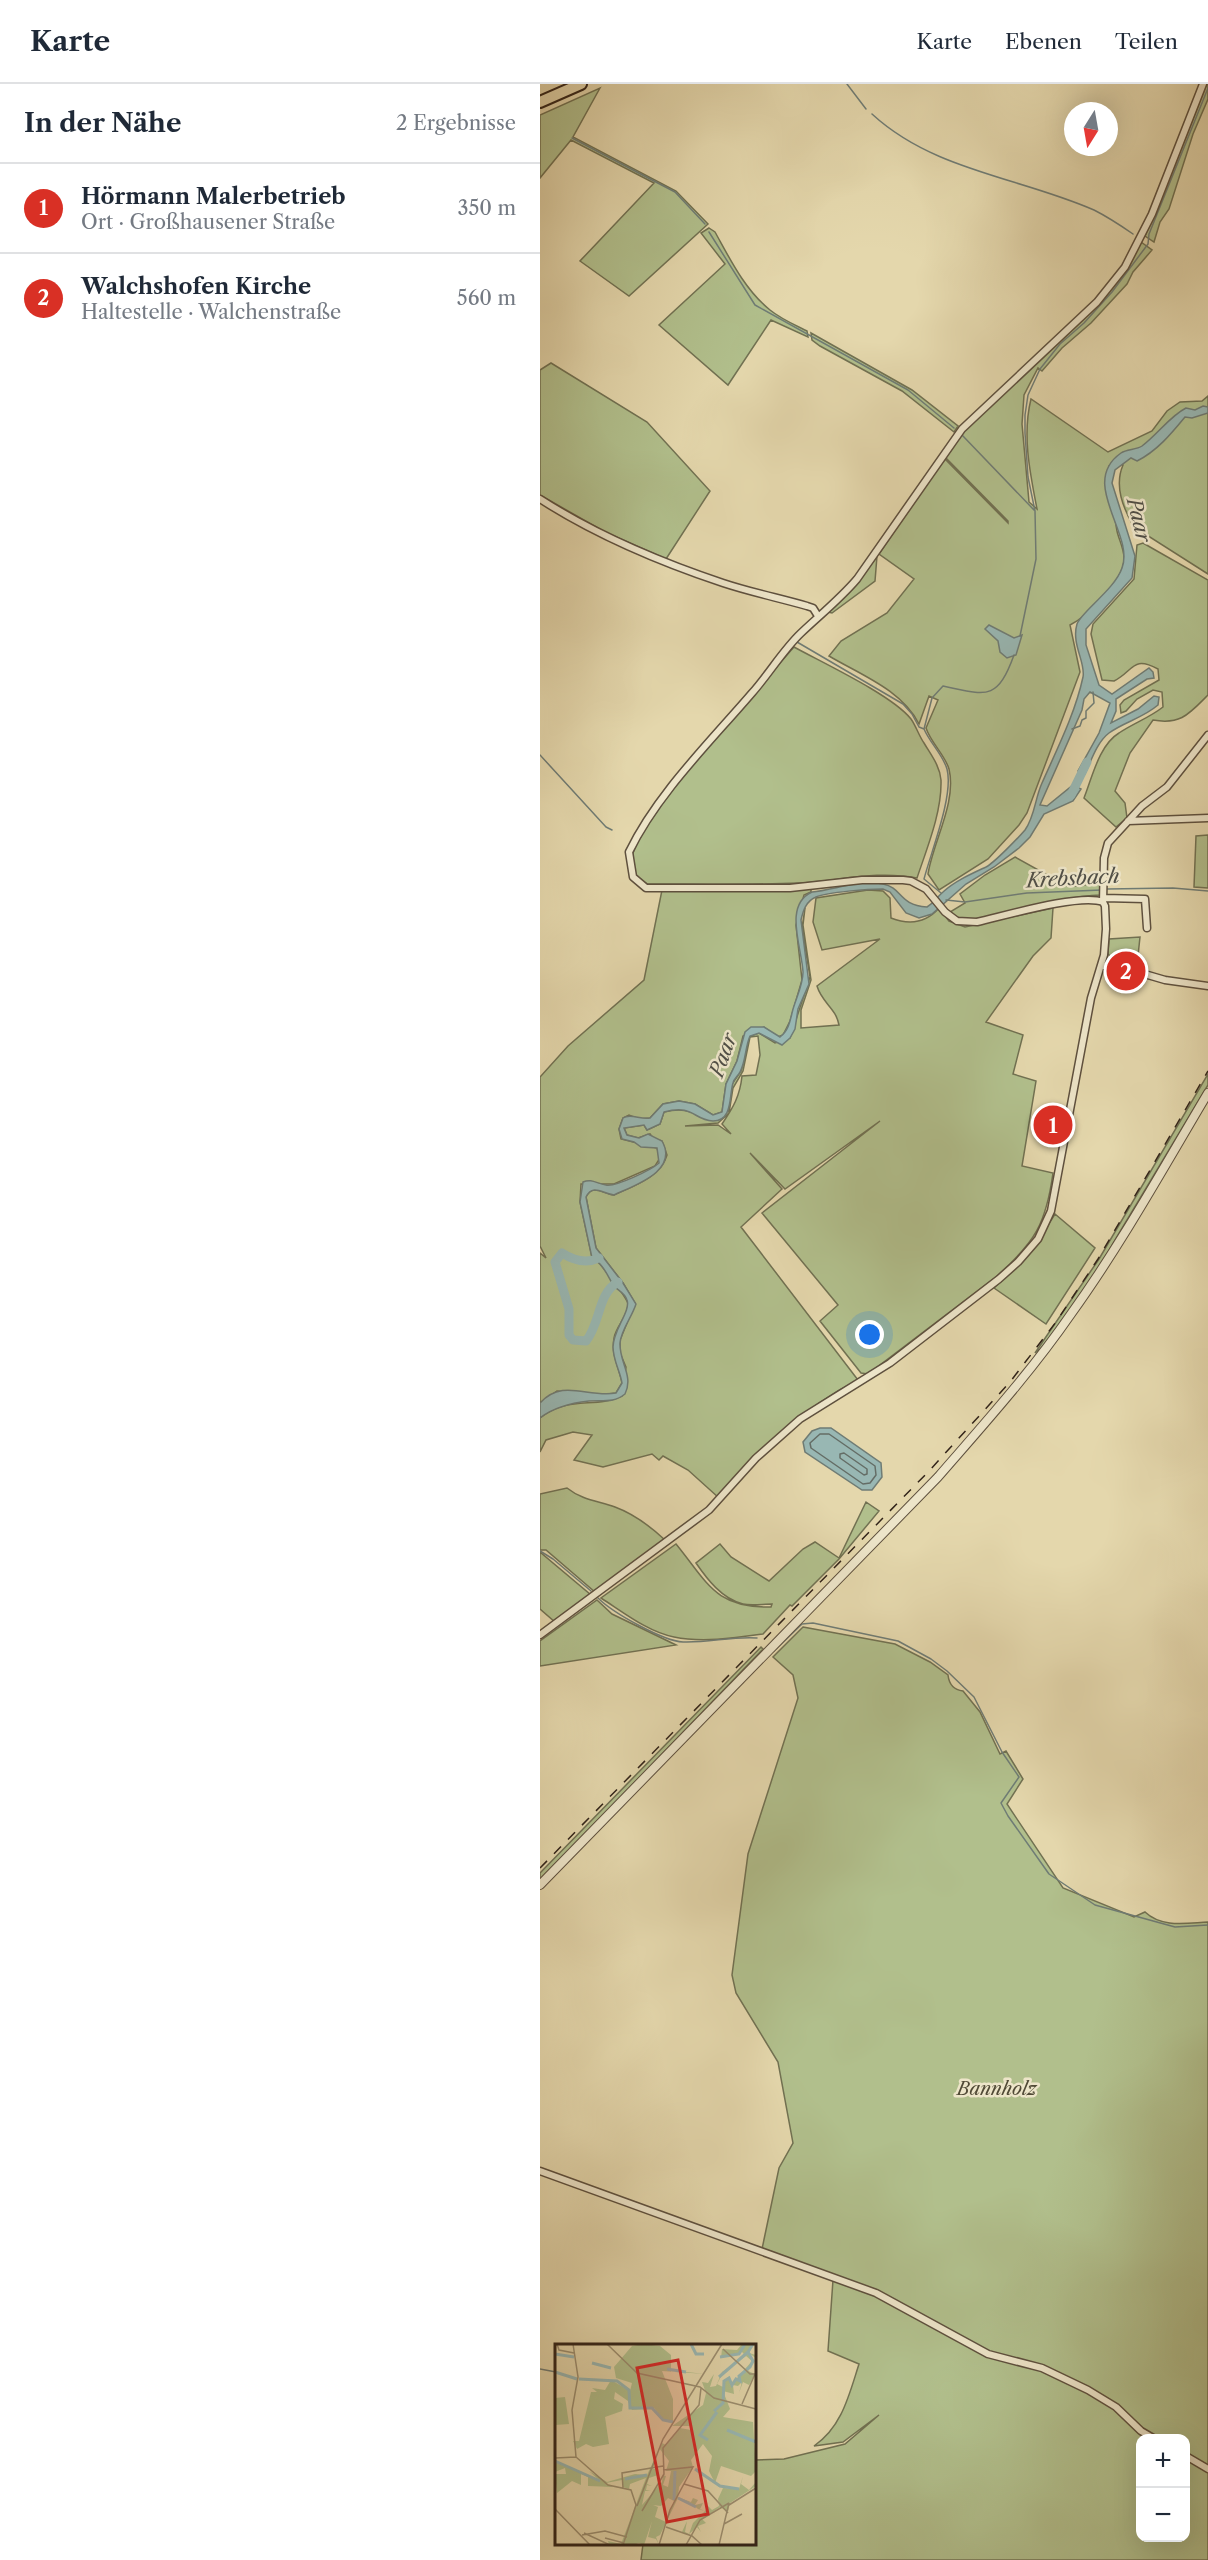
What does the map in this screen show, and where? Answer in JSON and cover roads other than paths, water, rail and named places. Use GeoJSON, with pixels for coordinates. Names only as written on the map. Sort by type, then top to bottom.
{"type":"FeatureCollection","features":[{"type":"Feature","properties":{"kind":"highway"},"geometry":{"type":"LineString","coordinates":[[540,102],[581,84]]}},
{"type":"Feature","properties":{"kind":"street"},"geometry":{"type":"LineString","coordinates":[[1147,928],[1145,899],[1090,899],[969,923],[957,921],[945,912],[920,884],[893,879],[790,888],[646,888],[633,877],[629,852],[659,806],[697,755],[771,671],[792,642],[818,616],[842,597],[857,579],[962,429],[1075,324],[1110,287],[1142,237],[1203,84]]}},
{"type":"Feature","properties":{"kind":"street"},"geometry":{"type":"LineString","coordinates":[[540,500],[604,535],[648,555],[725,584],[813,608],[818,616]]}},
{"type":"Feature","properties":{"kind":"street"},"geometry":{"type":"LineString","coordinates":[[540,1635],[698,1519],[720,1499],[756,1458],[800,1419],[890,1363],[999,1279],[1038,1239],[1051,1211],[1091,998],[1103,958],[1106,929],[1105,850],[1112,837],[1149,800],[1167,787],[1208,735]]}},
{"type":"Feature","properties":{"kind":"street"},"geometry":{"type":"LineString","coordinates":[[1128,821],[1208,818]]}},
{"type":"Feature","properties":{"kind":"street"},"geometry":{"type":"LineString","coordinates":[[1103,958],[1117,966],[1165,980],[1208,986]]}},
{"type":"Feature","properties":{"kind":"street"},"geometry":{"type":"LineString","coordinates":[[1101,966],[1117,966]]}},
{"type":"Feature","properties":{"kind":"street"},"geometry":{"type":"LineString","coordinates":[[540,1885],[938,1477],[991,1417],[1044,1351],[1083,1297],[1125,1233],[1208,1093]]}},
{"type":"Feature","properties":{"kind":"street"},"geometry":{"type":"LineString","coordinates":[[540,2171],[876,2293],[988,2354],[1042,2368],[1088,2390],[1116,2408],[1147,2434]]}},
{"type":"Feature","properties":{"kind":"street"},"geometry":{"type":"LineString","coordinates":[[1190,2459],[1208,2469]]}},
{"type":"Feature","properties":{"kind":"water"},"geometry":{"type":"Polygon","coordinates":[[[1203,406],[1208,407],[1208,413],[1192,418],[1185,417],[1151,452],[1137,461],[1131,458],[1115,470],[1112,483],[1135,556],[1132,578],[1086,629],[1086,645],[1099,685],[1112,694],[1149,668],[1153,672],[1154,678],[1147,679],[1116,699],[1116,711],[1111,723],[1138,709],[1154,696],[1159,697],[1158,705],[1109,733],[1101,741],[1085,774],[1078,771],[1099,733],[1110,703],[1090,692],[1084,699],[1082,710],[1040,805],[1047,806],[1073,785],[1081,789],[1073,801],[1044,814],[1030,837],[1019,848],[966,884],[932,914],[919,918],[906,913],[890,892],[883,889],[830,894],[816,897],[807,904],[801,920],[809,984],[798,1009],[795,1029],[790,1038],[782,1045],[759,1033],[750,1036],[742,1068],[734,1081],[729,1107],[724,1117],[719,1120],[706,1120],[687,1111],[674,1110],[664,1112],[660,1124],[647,1130],[644,1125],[624,1128],[627,1135],[639,1138],[648,1134],[662,1141],[666,1152],[665,1161],[652,1176],[633,1187],[614,1195],[595,1190],[586,1197],[596,1248],[636,1304],[622,1333],[620,1343],[628,1381],[625,1394],[612,1400],[589,1401],[563,1406],[540,1418],[540,1403],[558,1392],[567,1390],[616,1393],[622,1383],[613,1347],[628,1304],[624,1295],[613,1285],[606,1272],[592,1258],[580,1202],[583,1182],[592,1181],[611,1185],[641,1174],[659,1163],[657,1148],[641,1147],[634,1142],[622,1139],[619,1129],[623,1118],[629,1116],[650,1118],[663,1104],[679,1101],[695,1104],[713,1115],[722,1112],[726,1084],[737,1061],[745,1032],[751,1027],[764,1027],[780,1037],[788,1026],[803,977],[796,917],[803,898],[812,892],[875,883],[889,886],[911,903],[927,907],[953,884],[990,865],[1025,830],[1080,691],[1083,672],[1076,639],[1077,624],[1113,584],[1122,568],[1124,555],[1121,540],[1106,494],[1105,479],[1109,465],[1121,453],[1142,446],[1180,411],[1186,408],[1195,410],[1203,406]]]}},
{"type":"Feature","properties":{"kind":"water"},"geometry":{"type":"Polygon","coordinates":[[[989,625],[1014,638],[1022,635],[1016,655],[1007,658],[1000,652],[998,641],[985,629],[989,625]]]}},
{"type":"Feature","properties":{"kind":"water"},"geometry":{"type":"Polygon","coordinates":[[[831,1428],[881,1463],[882,1477],[872,1490],[862,1490],[805,1452],[803,1442],[812,1431],[831,1428]]]}},
{"type":"Feature","properties":{"kind":"waterway"},"geometry":{"type":"LineString","coordinates":[[847,84],[866,109]]}},
{"type":"Feature","properties":{"kind":"waterway"},"geometry":{"type":"LineString","coordinates":[[1020,636],[1036,559],[1035,511],[1028,477],[1025,433],[1028,395],[1040,369],[1060,344],[1084,323],[1112,292],[1148,244],[1149,234],[1208,88]]}},
{"type":"Feature","properties":{"kind":"waterway"},"geometry":{"type":"LineString","coordinates":[[872,114],[896,133],[950,161],[1094,210],[1133,234]]}},
{"type":"Feature","properties":{"kind":"waterway"},"geometry":{"type":"LineString","coordinates":[[572,138],[675,192],[705,224]]}},
{"type":"Feature","properties":{"kind":"waterway"},"geometry":{"type":"LineString","coordinates":[[709,232],[755,305],[908,390],[954,428]]}},
{"type":"Feature","properties":{"kind":"waterway"},"geometry":{"type":"LineString","coordinates":[[962,435],[1034,510]]}},
{"type":"Feature","properties":{"kind":"waterway"},"geometry":{"type":"LineString","coordinates":[[797,642],[903,704],[919,727],[924,729]]}},
{"type":"Feature","properties":{"kind":"waterway"},"geometry":{"type":"LineString","coordinates":[[941,893],[924,879],[945,808],[948,780],[945,764],[924,729],[932,698],[943,686],[980,693],[995,688],[1002,681],[1014,655]]}},
{"type":"Feature","properties":{"kind":"waterway"},"geometry":{"type":"LineString","coordinates":[[1072,729],[1080,726],[1082,720],[1086,718],[1086,711],[1094,703],[1093,692]]}},
{"type":"Feature","properties":{"kind":"waterway"},"geometry":{"type":"LineString","coordinates":[[540,755],[606,827],[612,830]]}},
{"type":"Feature","properties":{"kind":"waterway","name":"Paar"},"geometry":{"type":"LineString","coordinates":[[1071,795],[1087,762]]}},
{"type":"Feature","properties":{"kind":"waterway","name":"Krebsbach"},"geometry":{"type":"LineString","coordinates":[[1107,889],[1173,888],[1208,891]]}},
{"type":"Feature","properties":{"kind":"waterway","name":"Krebsbach"},"geometry":{"type":"LineString","coordinates":[[946,900],[965,902],[1027,893],[1102,890]]}},
{"type":"Feature","properties":{"kind":"waterway","name":"Paar"},"geometry":{"type":"LineString","coordinates":[[599,1258],[589,1261],[580,1260],[562,1253],[555,1262],[569,1309],[569,1335],[573,1340],[586,1341],[591,1334],[606,1294],[618,1282]]}},
{"type":"Feature","properties":{"kind":"waterway"},"geometry":{"type":"LineString","coordinates":[[540,1551],[591,1591]]}},
{"type":"Feature","properties":{"kind":"waterway"},"geometry":{"type":"LineString","coordinates":[[598,1598],[639,1625],[674,1640],[692,1642],[757,1638]]}},
{"type":"Feature","properties":{"kind":"waterway"},"geometry":{"type":"LineString","coordinates":[[774,1651],[802,1624],[813,1623],[898,1641],[931,1659],[974,1697],[1002,1752],[1019,1777],[1001,1803],[1049,1874],[1095,1905],[1175,1927],[1208,1925]]}},
{"type":"Feature","properties":{"kind":"waterway"},"geometry":{"type":"LineString","coordinates":[[540,2369],[555,2372]]}},
{"type":"Feature","properties":{"kind":"railway"},"geometry":{"type":"LineString","coordinates":[[540,1868],[929,1471],[1010,1382],[1056,1322],[1098,1259],[1208,1071]]}},
{"type":"Feature","properties":{"kind":"place","name":"Walchshofen Kirche"},"geometry":{"type":"Point","coordinates":[1126,971]}},
{"type":"Feature","properties":{"kind":"place","name":"Hörmann Malerbetrieb"},"geometry":{"type":"Point","coordinates":[1053,1125]}},
{"type":"Feature","properties":{"kind":"park label","name":"Bannholz"},"geometry":{"type":"Point","coordinates":[997,2089]}}]}
